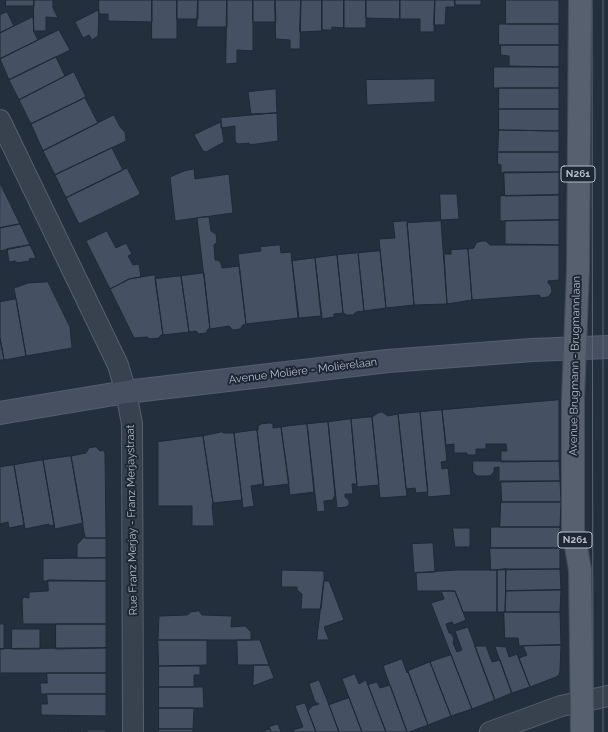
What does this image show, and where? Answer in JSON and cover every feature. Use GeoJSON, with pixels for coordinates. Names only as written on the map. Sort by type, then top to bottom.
{"type":"FeatureCollection","features":[{"type":"Feature","properties":{"kind":"main road","name":"Avenue Brugmann - Brugmannlaan"},"geometry":{"type":"LineString","coordinates":[[580,0],[578,270],[573,399],[573,529],[580,570],[582,732]]}},
{"type":"Feature","properties":{"kind":"street","name":"Rue Franz Merjay - Franz Merjaystraat"},"geometry":{"type":"LineString","coordinates":[[0,120],[118,365],[126,392],[132,424],[133,732]]}},
{"type":"Feature","properties":{"kind":"street","name":"Avenue Molière - Molièrelaan"},"geometry":{"type":"LineString","coordinates":[[0,413],[126,392],[388,361],[532,350],[608,347]]}},
{"type":"Feature","properties":{"kind":"street"},"geometry":{"type":"LineString","coordinates":[[490,732],[561,706],[582,703],[608,696]]}},
{"type":"Feature","properties":{"kind":"building"},"geometry":{"type":"Polygon","coordinates":[[[6,0],[34,0],[34,6],[6,6],[6,0]]]}},
{"type":"Feature","properties":{"kind":"building"},"geometry":{"type":"Polygon","coordinates":[[[34,0],[53,0],[53,8],[58,18],[46,17],[46,31],[34,31],[34,0]]]}},
{"type":"Feature","properties":{"kind":"building"},"geometry":{"type":"Polygon","coordinates":[[[99,0],[152,0],[152,22],[108,21],[108,14],[99,14],[99,0]]]}},
{"type":"Feature","properties":{"kind":"building"},"geometry":{"type":"Polygon","coordinates":[[[152,0],[177,0],[177,39],[152,39],[152,0]]]}},
{"type":"Feature","properties":{"kind":"building"},"geometry":{"type":"Polygon","coordinates":[[[177,0],[198,0],[198,19],[177,19],[177,0]]]}},
{"type":"Feature","properties":{"kind":"building"},"geometry":{"type":"Polygon","coordinates":[[[198,0],[227,0],[227,27],[197,27],[198,0]]]}},
{"type":"Feature","properties":{"kind":"building"},"geometry":{"type":"Polygon","coordinates":[[[227,0],[253,0],[253,51],[237,50],[237,63],[226,64],[227,0]]]}},
{"type":"Feature","properties":{"kind":"building"},"geometry":{"type":"Polygon","coordinates":[[[253,0],[275,0],[276,22],[253,22],[253,0]]]}},
{"type":"Feature","properties":{"kind":"building"},"geometry":{"type":"Polygon","coordinates":[[[275,0],[301,0],[300,49],[290,49],[290,40],[276,39],[275,0]]]}},
{"type":"Feature","properties":{"kind":"building"},"geometry":{"type":"Polygon","coordinates":[[[301,0],[322,0],[322,31],[300,32],[301,0]]]}},
{"type":"Feature","properties":{"kind":"building"},"geometry":{"type":"Polygon","coordinates":[[[322,0],[344,0],[344,28],[332,27],[332,30],[322,30],[322,0]]]}},
{"type":"Feature","properties":{"kind":"building"},"geometry":{"type":"Polygon","coordinates":[[[344,0],[366,0],[366,28],[344,28],[344,0]]]}},
{"type":"Feature","properties":{"kind":"building"},"geometry":{"type":"Polygon","coordinates":[[[366,0],[400,0],[400,19],[366,18],[366,0]]]}},
{"type":"Feature","properties":{"kind":"building"},"geometry":{"type":"Polygon","coordinates":[[[400,0],[435,0],[434,32],[420,32],[420,19],[400,19],[400,0]]]}},
{"type":"Feature","properties":{"kind":"building"},"geometry":{"type":"Polygon","coordinates":[[[435,0],[455,0],[455,7],[446,7],[445,25],[434,25],[435,0]]]}},
{"type":"Feature","properties":{"kind":"building"},"geometry":{"type":"Polygon","coordinates":[[[455,0],[481,0],[481,5],[455,5],[455,0]]]}},
{"type":"Feature","properties":{"kind":"building"},"geometry":{"type":"Polygon","coordinates":[[[506,0],[559,0],[559,24],[506,24],[506,0]]]}},
{"type":"Feature","properties":{"kind":"building"},"geometry":{"type":"Polygon","coordinates":[[[99,10],[98,36],[92,40],[89,35],[83,38],[75,22],[99,10]]]}},
{"type":"Feature","properties":{"kind":"building"},"geometry":{"type":"Polygon","coordinates":[[[7,12],[14,26],[0,33],[0,15],[7,12]]]}},
{"type":"Feature","properties":{"kind":"building"},"geometry":{"type":"Polygon","coordinates":[[[33,17],[34,32],[38,40],[0,59],[0,33],[33,17]]]}},
{"type":"Feature","properties":{"kind":"building"},"geometry":{"type":"Polygon","coordinates":[[[499,24],[559,24],[559,45],[499,45],[499,24]]]}},
{"type":"Feature","properties":{"kind":"building"},"geometry":{"type":"Polygon","coordinates":[[[59,30],[70,50],[9,80],[0,59],[59,30]]]}},
{"type":"Feature","properties":{"kind":"building"},"geometry":{"type":"Polygon","coordinates":[[[501,45],[559,45],[559,67],[509,66],[509,56],[501,55],[501,45]]]}},
{"type":"Feature","properties":{"kind":"building"},"geometry":{"type":"Polygon","coordinates":[[[56,57],[65,76],[19,100],[9,80],[56,57]]]}},
{"type":"Feature","properties":{"kind":"building"},"geometry":{"type":"Polygon","coordinates":[[[494,67],[559,67],[559,88],[494,88],[494,67]]]}},
{"type":"Feature","properties":{"kind":"building"},"geometry":{"type":"Polygon","coordinates":[[[74,72],[86,97],[31,124],[19,100],[74,72]]]}},
{"type":"Feature","properties":{"kind":"building"},"geometry":{"type":"Polygon","coordinates":[[[435,79],[435,102],[367,105],[366,80],[435,79]]]}},
{"type":"Feature","properties":{"kind":"building"},"geometry":{"type":"Polygon","coordinates":[[[499,88],[559,88],[559,109],[499,109],[499,88]]]}},
{"type":"Feature","properties":{"kind":"building"},"geometry":{"type":"Polygon","coordinates":[[[276,89],[277,113],[251,114],[248,92],[276,89]]]}},
{"type":"Feature","properties":{"kind":"building"},"geometry":{"type":"Polygon","coordinates":[[[85,98],[98,123],[43,151],[31,124],[85,98]]]}},
{"type":"Feature","properties":{"kind":"building"},"geometry":{"type":"Polygon","coordinates":[[[499,109],[559,109],[559,131],[499,130],[499,109]]]}},
{"type":"Feature","properties":{"kind":"building"},"geometry":{"type":"Polygon","coordinates":[[[277,113],[278,141],[249,145],[249,143],[238,144],[235,141],[235,126],[221,128],[221,118],[277,113]]]}},
{"type":"Feature","properties":{"kind":"building"},"geometry":{"type":"Polygon","coordinates":[[[114,115],[120,127],[125,132],[126,141],[55,175],[43,151],[114,115]]]}},
{"type":"Feature","properties":{"kind":"building"},"geometry":{"type":"Polygon","coordinates":[[[221,122],[224,142],[206,152],[203,151],[194,135],[221,122]]]}},
{"type":"Feature","properties":{"kind":"building"},"geometry":{"type":"Polygon","coordinates":[[[499,130],[559,131],[559,152],[498,152],[499,130]]]}},
{"type":"Feature","properties":{"kind":"building"},"geometry":{"type":"Polygon","coordinates":[[[112,148],[123,170],[66,198],[55,175],[112,148]]]}},
{"type":"Feature","properties":{"kind":"building"},"geometry":{"type":"Polygon","coordinates":[[[498,152],[559,152],[559,172],[501,173],[501,165],[498,164],[498,152]]]}},
{"type":"Feature","properties":{"kind":"building"},"geometry":{"type":"Polygon","coordinates":[[[127,168],[140,193],[139,195],[79,224],[66,198],[127,168]]]}},
{"type":"Feature","properties":{"kind":"building"},"geometry":{"type":"Polygon","coordinates":[[[194,169],[195,179],[229,174],[233,213],[175,221],[170,177],[184,171],[194,169]]]}},
{"type":"Feature","properties":{"kind":"building"},"geometry":{"type":"Polygon","coordinates":[[[504,172],[559,172],[559,195],[505,196],[504,172]]]}},
{"type":"Feature","properties":{"kind":"building"},"geometry":{"type":"Polygon","coordinates":[[[0,183],[20,224],[0,228],[0,183]]]}},
{"type":"Feature","properties":{"kind":"building"},"geometry":{"type":"Polygon","coordinates":[[[440,194],[457,194],[459,219],[441,220],[440,194]]]}},
{"type":"Feature","properties":{"kind":"building"},"geometry":{"type":"Polygon","coordinates":[[[559,195],[559,220],[500,221],[500,196],[559,195]]]}},
{"type":"Feature","properties":{"kind":"building"},"geometry":{"type":"Polygon","coordinates":[[[209,217],[211,231],[216,234],[217,242],[214,245],[215,260],[218,260],[221,263],[222,268],[239,266],[246,324],[240,329],[233,330],[229,326],[210,329],[197,218],[209,217]]]}},
{"type":"Feature","properties":{"kind":"building"},"geometry":{"type":"Polygon","coordinates":[[[559,220],[559,245],[505,244],[505,221],[559,220]]]}},
{"type":"Feature","properties":{"kind":"building"},"geometry":{"type":"Polygon","coordinates":[[[407,221],[414,305],[386,308],[379,239],[395,238],[393,222],[407,221]]]}},
{"type":"Feature","properties":{"kind":"building"},"geometry":{"type":"Polygon","coordinates":[[[441,221],[447,304],[414,305],[407,223],[441,221]]]}},
{"type":"Feature","properties":{"kind":"building"},"geometry":{"type":"Polygon","coordinates":[[[20,224],[30,245],[0,251],[0,228],[20,224]]]}},
{"type":"Feature","properties":{"kind":"building"},"geometry":{"type":"Polygon","coordinates":[[[107,231],[116,248],[126,243],[132,254],[128,256],[133,265],[139,264],[141,277],[129,279],[110,289],[86,241],[107,231]]]}},
{"type":"Feature","properties":{"kind":"building"},"geometry":{"type":"Polygon","coordinates":[[[486,241],[490,245],[559,245],[559,280],[548,281],[552,292],[548,297],[541,298],[539,295],[472,300],[468,249],[474,248],[476,243],[486,241]]]}},
{"type":"Feature","properties":{"kind":"building"},"geometry":{"type":"Polygon","coordinates":[[[30,245],[36,258],[29,259],[30,261],[16,263],[16,261],[9,262],[7,249],[30,245]]]}},
{"type":"Feature","properties":{"kind":"building"},"geometry":{"type":"Polygon","coordinates":[[[280,245],[281,253],[291,252],[298,318],[246,324],[238,254],[261,251],[260,247],[280,245]]]}},
{"type":"Feature","properties":{"kind":"building"},"geometry":{"type":"Polygon","coordinates":[[[468,249],[472,300],[447,304],[444,254],[451,254],[451,250],[468,249]]]}},
{"type":"Feature","properties":{"kind":"building"},"geometry":{"type":"Polygon","coordinates":[[[380,251],[386,308],[364,311],[358,253],[380,251]]]}},
{"type":"Feature","properties":{"kind":"building"},"geometry":{"type":"Polygon","coordinates":[[[358,253],[364,311],[356,312],[353,315],[347,315],[343,313],[337,255],[358,253]]]}},
{"type":"Feature","properties":{"kind":"building"},"geometry":{"type":"Polygon","coordinates":[[[337,255],[343,313],[334,314],[334,317],[322,319],[315,258],[337,255]]]}},
{"type":"Feature","properties":{"kind":"building"},"geometry":{"type":"Polygon","coordinates":[[[315,258],[321,316],[299,318],[292,261],[315,258]]]}},
{"type":"Feature","properties":{"kind":"building"},"geometry":{"type":"Polygon","coordinates":[[[204,273],[210,329],[208,329],[206,333],[199,334],[196,331],[189,332],[181,276],[204,273]]]}},
{"type":"Feature","properties":{"kind":"building"},"geometry":{"type":"Polygon","coordinates":[[[155,275],[163,335],[159,338],[150,339],[147,337],[134,338],[110,289],[129,279],[155,275]]]}},
{"type":"Feature","properties":{"kind":"building"},"geometry":{"type":"Polygon","coordinates":[[[181,276],[189,332],[163,335],[155,279],[181,276]]]}},
{"type":"Feature","properties":{"kind":"building"},"geometry":{"type":"Polygon","coordinates":[[[48,282],[70,327],[72,348],[26,356],[14,288],[28,283],[48,282]]]}},
{"type":"Feature","properties":{"kind":"building"},"geometry":{"type":"Polygon","coordinates":[[[16,299],[26,356],[4,360],[0,338],[0,302],[16,299]]]}},
{"type":"Feature","properties":{"kind":"building"},"geometry":{"type":"Polygon","coordinates":[[[0,338],[4,360],[0,360],[0,338]]]}},
{"type":"Feature","properties":{"kind":"building"},"geometry":{"type":"Polygon","coordinates":[[[559,400],[559,461],[501,462],[501,451],[507,451],[506,444],[486,444],[486,449],[476,449],[476,455],[454,453],[454,444],[446,445],[442,410],[559,400]]]}},
{"type":"Feature","properties":{"kind":"building"},"geometry":{"type":"Polygon","coordinates":[[[442,410],[447,461],[441,462],[442,469],[448,468],[451,495],[428,497],[420,412],[442,410]]]}},
{"type":"Feature","properties":{"kind":"building"},"geometry":{"type":"Polygon","coordinates":[[[382,412],[388,416],[398,414],[407,496],[380,498],[372,417],[382,412]]]}},
{"type":"Feature","properties":{"kind":"building"},"geometry":{"type":"Polygon","coordinates":[[[420,412],[428,492],[416,493],[415,488],[406,489],[398,414],[420,412]]]}},
{"type":"Feature","properties":{"kind":"building"},"geometry":{"type":"Polygon","coordinates":[[[372,417],[379,485],[357,487],[351,419],[372,417]]]}},
{"type":"Feature","properties":{"kind":"building"},"geometry":{"type":"Polygon","coordinates":[[[351,419],[357,484],[352,484],[353,494],[345,494],[345,497],[349,500],[349,505],[346,507],[337,508],[328,422],[351,419]]]}},
{"type":"Feature","properties":{"kind":"building"},"geometry":{"type":"Polygon","coordinates":[[[328,422],[335,495],[333,500],[324,501],[325,511],[317,512],[307,424],[328,422]]]}},
{"type":"Feature","properties":{"kind":"building"},"geometry":{"type":"Polygon","coordinates":[[[261,424],[273,424],[273,428],[281,427],[289,484],[264,487],[257,430],[258,426],[261,424]]]}},
{"type":"Feature","properties":{"kind":"building"},"geometry":{"type":"Polygon","coordinates":[[[307,424],[314,492],[290,495],[281,427],[307,424]]]}},
{"type":"Feature","properties":{"kind":"building"},"geometry":{"type":"Polygon","coordinates":[[[257,430],[263,484],[251,486],[254,506],[243,508],[234,433],[257,430]]]}},
{"type":"Feature","properties":{"kind":"building"},"geometry":{"type":"Polygon","coordinates":[[[222,432],[234,433],[242,500],[213,503],[203,436],[222,432]]]}},
{"type":"Feature","properties":{"kind":"building"},"geometry":{"type":"Polygon","coordinates":[[[203,436],[213,503],[214,526],[192,526],[192,506],[158,506],[158,442],[203,436]]]}},
{"type":"Feature","properties":{"kind":"building"},"geometry":{"type":"Polygon","coordinates":[[[96,447],[100,451],[103,450],[105,453],[106,538],[85,538],[71,456],[86,453],[89,448],[96,447]]]}},
{"type":"Feature","properties":{"kind":"building"},"geometry":{"type":"Polygon","coordinates":[[[71,456],[83,523],[55,529],[43,460],[71,456]]]}},
{"type":"Feature","properties":{"kind":"building"},"geometry":{"type":"Polygon","coordinates":[[[43,460],[54,525],[49,526],[49,524],[25,529],[14,465],[43,460]]]}},
{"type":"Feature","properties":{"kind":"building"},"geometry":{"type":"Polygon","coordinates":[[[473,461],[559,461],[560,481],[499,482],[499,467],[494,468],[494,472],[490,476],[477,476],[473,472],[473,461]]]}},
{"type":"Feature","properties":{"kind":"building"},"geometry":{"type":"Polygon","coordinates":[[[14,465],[24,525],[9,528],[8,522],[0,524],[0,467],[14,465]]]}},
{"type":"Feature","properties":{"kind":"building"},"geometry":{"type":"Polygon","coordinates":[[[501,481],[560,481],[561,502],[502,502],[501,481]]]}},
{"type":"Feature","properties":{"kind":"building"},"geometry":{"type":"Polygon","coordinates":[[[501,502],[561,502],[560,527],[500,527],[501,502]]]}},
{"type":"Feature","properties":{"kind":"building"},"geometry":{"type":"Polygon","coordinates":[[[491,527],[560,527],[560,548],[491,548],[491,527]]]}},
{"type":"Feature","properties":{"kind":"building"},"geometry":{"type":"Polygon","coordinates":[[[453,528],[470,528],[470,547],[455,547],[453,528]]]}},
{"type":"Feature","properties":{"kind":"building"},"geometry":{"type":"Polygon","coordinates":[[[85,536],[85,538],[106,538],[106,558],[77,558],[77,545],[85,536]]]}},
{"type":"Feature","properties":{"kind":"building"},"geometry":{"type":"Polygon","coordinates":[[[433,543],[435,572],[414,573],[412,544],[433,543]]]}},
{"type":"Feature","properties":{"kind":"building"},"geometry":{"type":"Polygon","coordinates":[[[490,548],[560,548],[560,569],[491,570],[490,548]]]}},
{"type":"Feature","properties":{"kind":"building"},"geometry":{"type":"Polygon","coordinates":[[[106,558],[106,581],[43,581],[43,559],[106,558]]]}},
{"type":"Feature","properties":{"kind":"building"},"geometry":{"type":"Polygon","coordinates":[[[506,569],[560,569],[561,590],[506,591],[506,569]]]}},
{"type":"Feature","properties":{"kind":"building"},"geometry":{"type":"Polygon","coordinates":[[[506,569],[505,612],[497,612],[497,570],[506,569]]]}},
{"type":"Feature","properties":{"kind":"building"},"geometry":{"type":"Polygon","coordinates":[[[282,570],[324,571],[321,609],[301,609],[302,594],[297,590],[297,587],[282,587],[282,570]]]}},
{"type":"Feature","properties":{"kind":"building"},"geometry":{"type":"Polygon","coordinates":[[[457,570],[497,570],[497,612],[463,612],[455,591],[417,591],[416,573],[457,570]]]}},
{"type":"Feature","properties":{"kind":"building"},"geometry":{"type":"Polygon","coordinates":[[[48,580],[106,581],[106,624],[23,624],[22,600],[24,597],[29,598],[30,592],[48,591],[48,580]]]}},
{"type":"Feature","properties":{"kind":"building"},"geometry":{"type":"Polygon","coordinates":[[[324,581],[329,581],[344,620],[324,627],[329,640],[317,640],[324,581]]]}},
{"type":"Feature","properties":{"kind":"building"},"geometry":{"type":"Polygon","coordinates":[[[561,590],[560,612],[505,612],[506,591],[561,590]]]}},
{"type":"Feature","properties":{"kind":"building"},"geometry":{"type":"Polygon","coordinates":[[[441,591],[455,591],[466,620],[454,625],[452,622],[446,624],[449,633],[451,633],[454,639],[453,643],[457,652],[462,650],[455,631],[468,627],[495,700],[472,709],[431,603],[444,599],[441,591]]]}},
{"type":"Feature","properties":{"kind":"building"},"geometry":{"type":"Polygon","coordinates":[[[199,611],[202,615],[232,616],[231,627],[245,626],[251,632],[251,640],[158,640],[159,616],[187,615],[191,612],[199,611]]]}},
{"type":"Feature","properties":{"kind":"building"},"geometry":{"type":"Polygon","coordinates":[[[504,612],[560,612],[561,645],[519,646],[518,638],[505,638],[504,612]]]}},
{"type":"Feature","properties":{"kind":"building"},"geometry":{"type":"Polygon","coordinates":[[[0,624],[4,624],[4,649],[0,649],[0,624]]]}},
{"type":"Feature","properties":{"kind":"building"},"geometry":{"type":"Polygon","coordinates":[[[56,624],[106,624],[106,648],[56,649],[56,624]]]}},
{"type":"Feature","properties":{"kind":"building"},"geometry":{"type":"Polygon","coordinates":[[[12,629],[40,629],[40,649],[12,649],[12,629]]]}},
{"type":"Feature","properties":{"kind":"building"},"geometry":{"type":"Polygon","coordinates":[[[158,640],[207,640],[207,665],[159,666],[158,640]]]}},
{"type":"Feature","properties":{"kind":"building"},"geometry":{"type":"Polygon","coordinates":[[[237,640],[260,640],[269,665],[238,665],[237,640]]]}},
{"type":"Feature","properties":{"kind":"building"},"geometry":{"type":"Polygon","coordinates":[[[561,645],[559,675],[530,687],[519,658],[527,655],[523,646],[561,645]]]}},
{"type":"Feature","properties":{"kind":"building"},"geometry":{"type":"Polygon","coordinates":[[[475,646],[486,646],[492,662],[500,660],[512,693],[495,700],[475,646]]]}},
{"type":"Feature","properties":{"kind":"building"},"geometry":{"type":"Polygon","coordinates":[[[495,646],[506,647],[509,657],[517,654],[530,687],[512,693],[495,646]]]}},
{"type":"Feature","properties":{"kind":"building"},"geometry":{"type":"Polygon","coordinates":[[[106,648],[106,673],[0,673],[0,649],[106,648]]]}},
{"type":"Feature","properties":{"kind":"building"},"geometry":{"type":"Polygon","coordinates":[[[451,655],[472,709],[451,716],[430,662],[451,655]]]}},
{"type":"Feature","properties":{"kind":"building"},"geometry":{"type":"Polygon","coordinates":[[[402,659],[428,725],[409,732],[407,732],[383,666],[402,659]]]}},
{"type":"Feature","properties":{"kind":"building"},"geometry":{"type":"Polygon","coordinates":[[[430,662],[451,716],[428,725],[408,671],[430,662]]]}},
{"type":"Feature","properties":{"kind":"building"},"geometry":{"type":"Polygon","coordinates":[[[254,665],[269,665],[274,678],[253,686],[254,665]]]}},
{"type":"Feature","properties":{"kind":"building"},"geometry":{"type":"Polygon","coordinates":[[[159,666],[200,666],[200,675],[194,675],[194,687],[159,687],[159,666]]]}},
{"type":"Feature","properties":{"kind":"building"},"geometry":{"type":"Polygon","coordinates":[[[47,673],[106,673],[106,694],[41,694],[40,683],[47,683],[47,673]]]}},
{"type":"Feature","properties":{"kind":"building"},"geometry":{"type":"Polygon","coordinates":[[[355,674],[359,684],[366,680],[386,732],[362,732],[342,679],[355,674]]]}},
{"type":"Feature","properties":{"kind":"building"},"geometry":{"type":"Polygon","coordinates":[[[319,680],[339,732],[316,732],[308,711],[312,706],[319,704],[315,702],[309,684],[319,680]]]}},
{"type":"Feature","properties":{"kind":"building"},"geometry":{"type":"Polygon","coordinates":[[[377,682],[380,688],[390,685],[407,732],[386,732],[368,685],[377,682]]]}},
{"type":"Feature","properties":{"kind":"building"},"geometry":{"type":"Polygon","coordinates":[[[159,687],[203,687],[204,708],[159,708],[159,687]]]}},
{"type":"Feature","properties":{"kind":"building"},"geometry":{"type":"Polygon","coordinates":[[[47,694],[106,694],[106,716],[41,715],[41,704],[47,704],[47,694]]]}},
{"type":"Feature","properties":{"kind":"building"},"geometry":{"type":"Polygon","coordinates":[[[349,698],[362,732],[339,732],[329,705],[349,698]]]}},
{"type":"Feature","properties":{"kind":"building"},"geometry":{"type":"Polygon","coordinates":[[[305,703],[316,732],[294,732],[293,730],[303,727],[295,706],[305,703]]]}},
{"type":"Feature","properties":{"kind":"building"},"geometry":{"type":"Polygon","coordinates":[[[159,708],[194,708],[193,729],[159,729],[159,708]]]}},
{"type":"Feature","properties":{"kind":"building"},"geometry":{"type":"Polygon","coordinates":[[[278,724],[281,732],[271,732],[269,727],[278,724]]]}},
{"type":"Feature","properties":{"kind":"building"},"geometry":{"type":"Polygon","coordinates":[[[159,729],[193,729],[193,732],[159,732],[159,729]]]}},
{"type":"Feature","properties":{"kind":"building"},"geometry":{"type":"Polygon","coordinates":[[[270,729],[271,732],[261,732],[270,729]]]}},
{"type":"Feature","properties":{"kind":"building"},"geometry":{"type":"Polygon","coordinates":[[[87,730],[106,730],[106,732],[87,732],[87,730]]]}},
{"type":"Feature","properties":{"kind":"building"},"geometry":{"type":"Polygon","coordinates":[[[68,731],[68,732],[50,732],[68,731]]]}},
{"type":"Feature","properties":{"kind":"tram line"},"geometry":{"type":"LineString","coordinates":[[592,0],[593,732]]}},
{"type":"Feature","properties":{"kind":"tram line"},"geometry":{"type":"LineString","coordinates":[[603,0],[603,732]]}}]}
